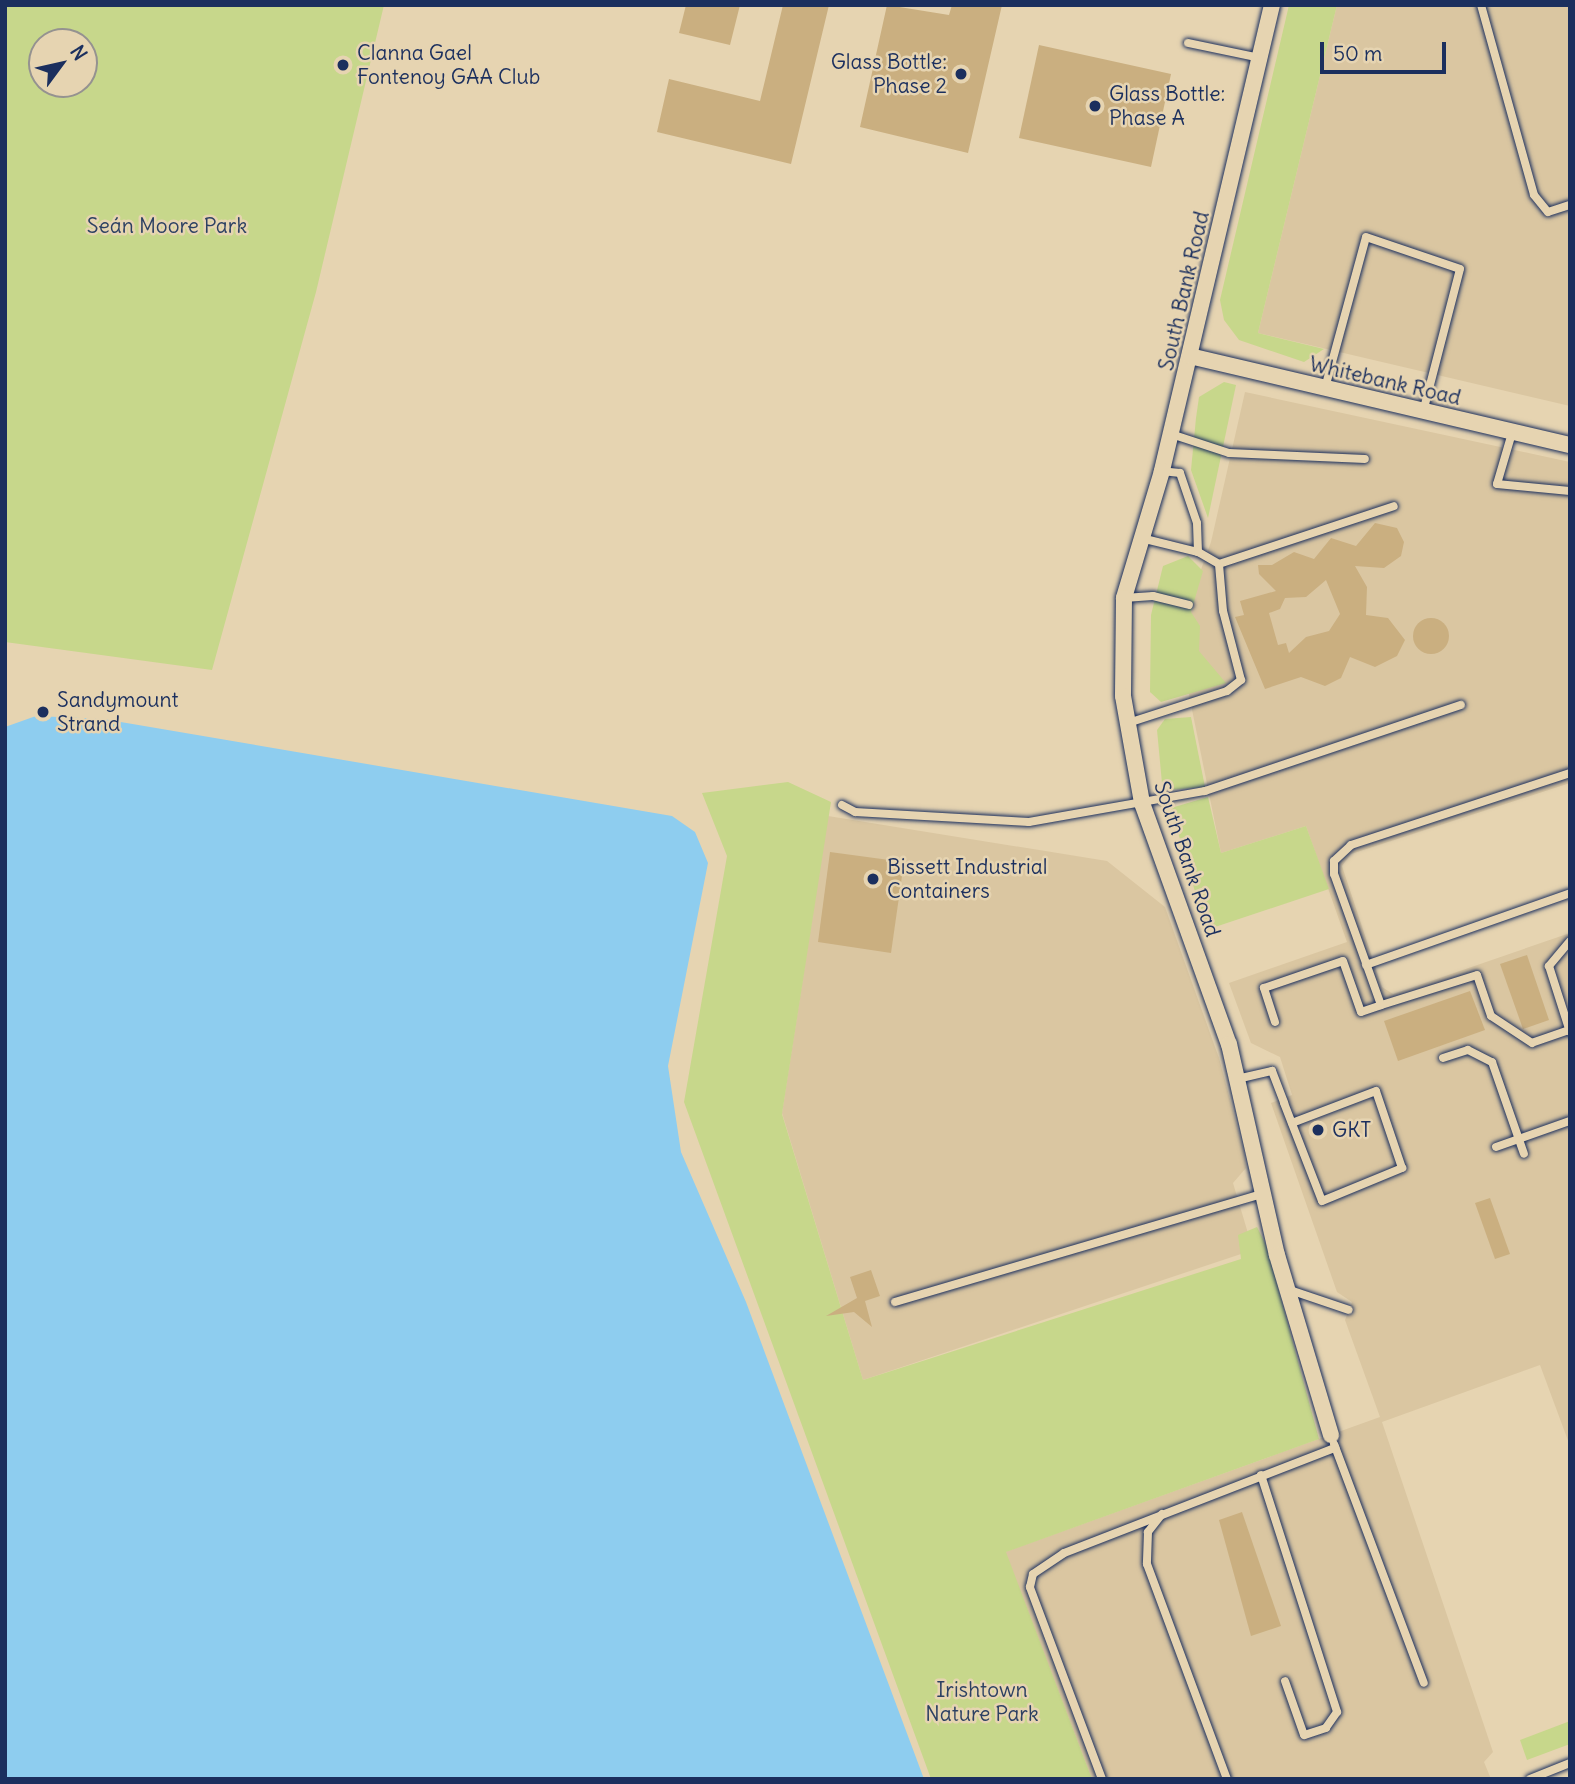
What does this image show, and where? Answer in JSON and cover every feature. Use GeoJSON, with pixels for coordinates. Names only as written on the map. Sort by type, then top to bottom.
{"type":"FeatureCollection","features":[{"type":"Feature","properties":{"kind":"street","name":"South Bank Road"},"geometry":{"type":"LineString","coordinates":[[1272,5],[1162,471],[1140,537],[1124,598],[1125,724],[1142,803],[1237,1079],[1287,1289],[1333,1441]]}},
{"type":"Feature","properties":{"kind":"street","name":"Whitebank Road"},"geometry":{"type":"LineString","coordinates":[[1190,356],[1570,445]]}},
{"type":"Feature","properties":{"kind":"lane"},"geometry":{"type":"LineString","coordinates":[[1482,5],[1534,195],[1548,212],[1570,205]]}},
{"type":"Feature","properties":{"kind":"lane"},"geometry":{"type":"LineString","coordinates":[[1188,43],[1260,58]]}},
{"type":"Feature","properties":{"kind":"lane"},"geometry":{"type":"LineString","coordinates":[[1325,388],[1366,237],[1460,270],[1423,412]]}},
{"type":"Feature","properties":{"kind":"lane"},"geometry":{"type":"LineString","coordinates":[[1511,433],[1497,484],[1570,491]]}},
{"type":"Feature","properties":{"kind":"lane"},"geometry":{"type":"LineString","coordinates":[[1171,434],[1229,453],[1364,459]]}},
{"type":"Feature","properties":{"kind":"lane"},"geometry":{"type":"LineString","coordinates":[[1162,471],[1180,473],[1197,523],[1198,552]]}},
{"type":"Feature","properties":{"kind":"lane"},"geometry":{"type":"LineString","coordinates":[[1140,537],[1198,552],[1219,564],[1394,506]]}},
{"type":"Feature","properties":{"kind":"lane"},"geometry":{"type":"LineString","coordinates":[[1125,724],[1227,691],[1241,680],[1223,611],[1219,564]]}},
{"type":"Feature","properties":{"kind":"lane"},"geometry":{"type":"LineString","coordinates":[[1124,598],[1153,596],[1189,605]]}},
{"type":"Feature","properties":{"kind":"lane"},"geometry":{"type":"LineString","coordinates":[[842,805],[855,812],[1029,822],[1205,791],[1461,705]]}},
{"type":"Feature","properties":{"kind":"lane"},"geometry":{"type":"LineString","coordinates":[[1381,1005],[1334,874],[1340,851],[1570,773]]}},
{"type":"Feature","properties":{"kind":"lane"},"geometry":{"type":"LineString","coordinates":[[1366,965],[1570,893]]}},
{"type":"Feature","properties":{"kind":"lane"},"geometry":{"type":"LineString","coordinates":[[1275,1022],[1264,988],[1343,961],[1361,1012],[1477,975],[1491,1016],[1532,1043],[1569,1031],[1549,966],[1570,941]]}},
{"type":"Feature","properties":{"kind":"lane"},"geometry":{"type":"LineString","coordinates":[[1443,1058],[1468,1050],[1492,1062],[1524,1154]]}},
{"type":"Feature","properties":{"kind":"lane"},"geometry":{"type":"LineString","coordinates":[[1237,1079],[1272,1072],[1322,1201],[1402,1168],[1376,1091],[1292,1123]]}},
{"type":"Feature","properties":{"kind":"lane"},"geometry":{"type":"LineString","coordinates":[[1496,1147],[1570,1121]]}},
{"type":"Feature","properties":{"kind":"lane"},"geometry":{"type":"LineString","coordinates":[[895,1302],[1263,1194]]}},
{"type":"Feature","properties":{"kind":"lane"},"geometry":{"type":"LineString","coordinates":[[1287,1289],[1349,1310]]}},
{"type":"Feature","properties":{"kind":"lane"},"geometry":{"type":"LineString","coordinates":[[1102,1779],[1030,1587],[1033,1574],[1044,1561],[1164,1511],[1261,1475],[1333,1441],[1424,1683]]}},
{"type":"Feature","properties":{"kind":"lane"},"geometry":{"type":"LineString","coordinates":[[1261,1475],[1337,1712],[1326,1728],[1304,1735],[1285,1681]]}},
{"type":"Feature","properties":{"kind":"lane"},"geometry":{"type":"LineString","coordinates":[[1164,1511],[1148,1532],[1147,1564],[1227,1779]]}},
{"type":"Feature","properties":{"kind":"lane"},"geometry":{"type":"LineString","coordinates":[[1530,1779],[1545,1776],[1570,1763]]}},
{"type":"Feature","properties":{"kind":"shaded area"},"geometry":{"type":"Polygon","coordinates":[[[1337,5],[1570,5],[1570,406],[1258,333],[1337,5]]]}},
{"type":"Feature","properties":{"kind":"shaded area"},"geometry":{"type":"Polygon","coordinates":[[[1245,392],[1570,462],[1570,783],[1351,854],[1342,866],[1382,987],[1393,994],[1570,933],[1570,1446],[1540,1365],[1382,1422],[1493,1752],[1484,1762],[1491,1779],[1092,1779],[1005,1552],[1380,1417],[1345,1320],[1352,1302],[1337,1292],[1271,1103],[1292,1095],[1280,1057],[1251,1043],[1229,983],[1347,942],[1306,826],[1221,853],[1183,665],[1195,586],[1211,542],[1245,392]]]}},
{"type":"Feature","properties":{"kind":"shaded area"},"geometry":{"type":"Polygon","coordinates":[[[828,816],[1107,861],[1165,907],[1219,1058],[1244,1152],[1246,1168],[1233,1183],[1253,1250],[863,1380],[782,1113],[828,816]]]}},
{"type":"Feature","properties":{"kind":"green space","name":"Seán Moore Park"},"geometry":{"type":"Polygon","coordinates":[[[5,5],[384,5],[316,292],[212,670],[5,642],[5,5]]]}},
{"type":"Feature","properties":{"kind":"green space"},"geometry":{"type":"Polygon","coordinates":[[[1289,5],[1337,5],[1258,333],[1324,349],[1304,362],[1239,340],[1224,320],[1220,300],[1289,5]]]}},
{"type":"Feature","properties":{"kind":"green space"},"geometry":{"type":"Polygon","coordinates":[[[1224,382],[1236,385],[1208,518],[1191,470],[1196,418],[1199,397],[1224,382]]]}},
{"type":"Feature","properties":{"kind":"green space"},"geometry":{"type":"Polygon","coordinates":[[[1188,556],[1203,571],[1191,612],[1200,626],[1199,651],[1226,683],[1161,702],[1150,692],[1151,615],[1163,566],[1188,556]]]}},
{"type":"Feature","properties":{"kind":"green space"},"geometry":{"type":"Polygon","coordinates":[[[1191,717],[1205,787],[1169,790],[1162,783],[1157,730],[1165,719],[1191,717]]]}},
{"type":"Feature","properties":{"kind":"green space","name":"Irishtown Nature Park"},"geometry":{"type":"Polygon","coordinates":[[[788,782],[831,802],[782,1114],[863,1380],[1241,1259],[1238,1235],[1257,1227],[1267,1247],[1319,1439],[1006,1552],[1092,1779],[931,1779],[684,1102],[727,856],[702,793],[788,782]]]}},
{"type":"Feature","properties":{"kind":"green space"},"geometry":{"type":"Polygon","coordinates":[[[1208,797],[1221,853],[1306,826],[1329,889],[1206,930],[1171,808],[1208,797]]]}},
{"type":"Feature","properties":{"kind":"green space"},"geometry":{"type":"Polygon","coordinates":[[[1570,1721],[1570,1744],[1527,1760],[1520,1740],[1570,1721]]]}},
{"type":"Feature","properties":{"kind":"water"},"geometry":{"type":"Polygon","coordinates":[[[36,716],[103,719],[672,816],[695,832],[708,863],[668,1066],[681,1152],[746,1302],[924,1779],[5,1779],[5,727],[36,716]]]}},
{"type":"Feature","properties":{"kind":"building"},"geometry":{"type":"Polygon","coordinates":[[[686,5],[740,5],[730,45],[679,33],[686,5]]]}},
{"type":"Feature","properties":{"kind":"building"},"geometry":{"type":"Polygon","coordinates":[[[783,5],[829,5],[791,164],[657,132],[669,79],[760,101],[783,5]]]}},
{"type":"Feature","properties":{"kind":"building"},"geometry":{"type":"Polygon","coordinates":[[[887,5],[949,15],[952,5],[1002,5],[968,153],[860,127],[887,5]]]}},
{"type":"Feature","properties":{"kind":"building","name":"Glass Bottle: Phase A"},"geometry":{"type":"Polygon","coordinates":[[[1039,45],[1171,74],[1151,167],[1019,138],[1039,45]]]}},
{"type":"Feature","properties":{"kind":"building"},"geometry":{"type":"Polygon","coordinates":[[[1375,523],[1397,528],[1404,542],[1401,556],[1384,568],[1355,566],[1367,587],[1366,615],[1388,618],[1405,640],[1397,656],[1375,667],[1350,657],[1341,678],[1325,686],[1301,677],[1265,689],[1235,617],[1244,615],[1240,601],[1276,591],[1259,574],[1258,565],[1272,565],[1294,552],[1314,559],[1331,538],[1356,546],[1375,523]],[[1326,580],[1306,597],[1285,598],[1280,609],[1269,613],[1278,645],[1286,643],[1289,653],[1306,637],[1329,631],[1340,614],[1326,580]]]}},
{"type":"Feature","properties":{"kind":"building"},"geometry":{"type":"Polygon","coordinates":[[[1431,618],[1444,623],[1449,636],[1444,649],[1431,654],[1418,649],[1413,636],[1418,623],[1431,618]]]}},
{"type":"Feature","properties":{"kind":"building"},"geometry":{"type":"Polygon","coordinates":[[[830,852],[904,862],[891,953],[818,942],[830,852]]]}},
{"type":"Feature","properties":{"kind":"building"},"geometry":{"type":"Polygon","coordinates":[[[1527,955],[1549,1020],[1523,1029],[1500,964],[1527,955]]]}},
{"type":"Feature","properties":{"kind":"building"},"geometry":{"type":"Polygon","coordinates":[[[1470,991],[1485,1030],[1398,1061],[1384,1021],[1470,991]]]}},
{"type":"Feature","properties":{"kind":"building"},"geometry":{"type":"Polygon","coordinates":[[[1490,1198],[1510,1254],[1495,1259],[1475,1203],[1490,1198]]]}},
{"type":"Feature","properties":{"kind":"building"},"geometry":{"type":"Polygon","coordinates":[[[871,1270],[880,1296],[865,1301],[872,1327],[854,1312],[826,1316],[857,1298],[850,1277],[871,1270]]]}},
{"type":"Feature","properties":{"kind":"building"},"geometry":{"type":"Polygon","coordinates":[[[1242,1512],[1281,1626],[1251,1636],[1219,1520],[1242,1512]]]}},
{"type":"Feature","properties":{"kind":"place","name":"Clanna Gael Fontenoy GAA Club"},"geometry":{"type":"Point","coordinates":[343,65]}},
{"type":"Feature","properties":{"kind":"place","name":"Glass Bottle: Phase 2"},"geometry":{"type":"Point","coordinates":[961,74]}},
{"type":"Feature","properties":{"kind":"place","name":"Glass Bottle: Phase A"},"geometry":{"type":"Point","coordinates":[1095,106]}},
{"type":"Feature","properties":{"kind":"place","name":"Sandymount Strand"},"geometry":{"type":"Point","coordinates":[43,712]}},
{"type":"Feature","properties":{"kind":"place","name":"Bissett Industrial Containers"},"geometry":{"type":"Point","coordinates":[873,879]}},
{"type":"Feature","properties":{"kind":"place","name":"GKT"},"geometry":{"type":"Point","coordinates":[1318,1130]}}]}
